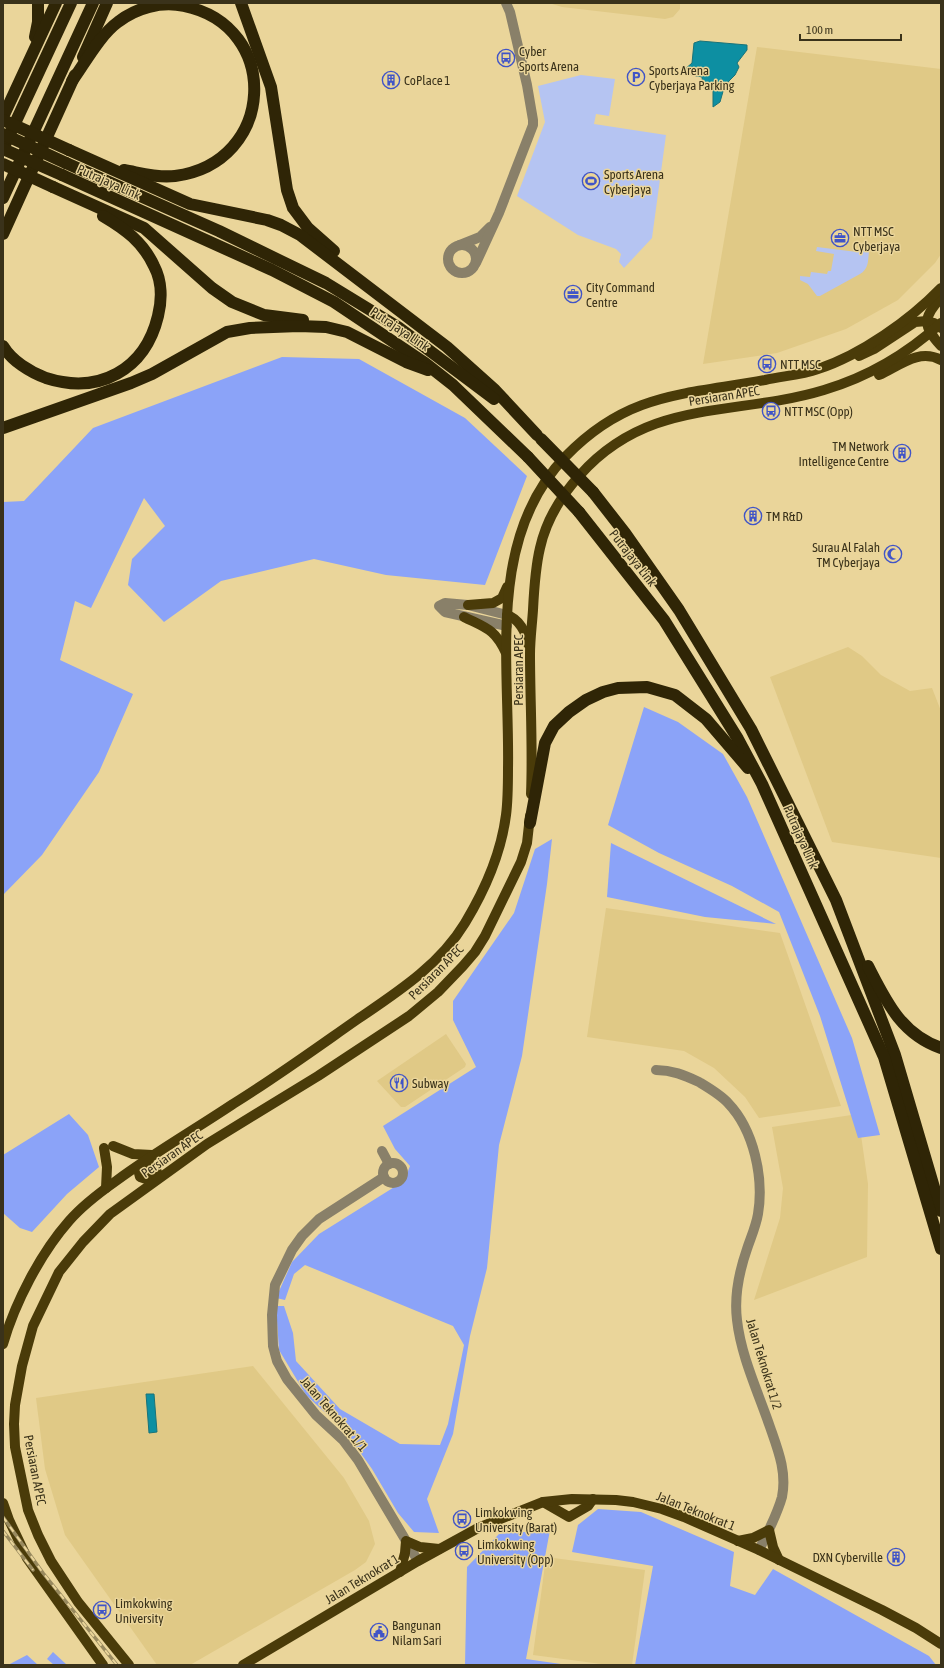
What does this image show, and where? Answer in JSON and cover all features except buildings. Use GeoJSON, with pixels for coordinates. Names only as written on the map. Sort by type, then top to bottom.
{"type":"FeatureCollection","features":[{"type":"Feature","properties":{"kind":"highway"},"geometry":{"type":"LineString","coordinates":[[29,62],[38,22],[38,3]]}},
{"type":"Feature","properties":{"kind":"highway"},"geometry":{"type":"LineString","coordinates":[[56,3],[3,118],[102,166],[190,204],[261,219],[281,225],[307,239],[447,347],[490,386],[539,437]]}},
{"type":"Feature","properties":{"kind":"highway"},"geometry":{"type":"LineString","coordinates":[[3,149],[70,3]]}},
{"type":"Feature","properties":{"kind":"highway"},"geometry":{"type":"LineString","coordinates":[[3,198],[92,3]]}},
{"type":"Feature","properties":{"kind":"highway"},"geometry":{"type":"LineString","coordinates":[[3,234],[107,3]]}},
{"type":"Feature","properties":{"kind":"highway"},"geometry":{"type":"LineString","coordinates":[[241,3],[271,87],[287,190],[293,208],[299,218],[313,232],[393,300],[417,323]]}},
{"type":"Feature","properties":{"kind":"highway"},"geometry":{"type":"LineString","coordinates":[[72,82],[108,31],[116,23],[135,12],[153,6],[178,5],[189,7],[210,15],[227,27],[241,44],[251,66],[254,102],[249,120],[240,139],[225,156],[203,169],[175,176],[151,176],[102,166]]}},
{"type":"Feature","properties":{"kind":"highway","name":"Putrajaya Link"},"geometry":{"type":"LineString","coordinates":[[3,134],[220,231],[326,283],[391,323],[485,392],[539,437],[593,492],[625,532],[679,610],[751,729],[836,900],[895,1055],[941,1211]]}},
{"type":"Feature","properties":{"kind":"highway","name":"Putrajaya Link"},"geometry":{"type":"LineString","coordinates":[[3,149],[272,270],[334,302],[377,330],[437,373],[492,421],[528,456],[579,512],[664,620],[738,739],[762,784],[884,1058],[941,1249]]}},
{"type":"Feature","properties":{"kind":"highway"},"geometry":{"type":"LineString","coordinates":[[3,164],[144,228],[212,288],[232,302],[264,315],[346,327],[371,340],[406,362]]}},
{"type":"Feature","properties":{"kind":"highway"},"geometry":{"type":"LineString","coordinates":[[3,346],[15,360],[41,376],[56,381],[82,383],[97,381],[119,373],[132,364],[147,344],[153,333],[159,312],[160,299],[158,278],[155,267],[144,248],[124,229],[100,213],[85,200]]}},
{"type":"Feature","properties":{"kind":"highway"},"geometry":{"type":"LineString","coordinates":[[3,428],[132,384],[221,334],[236,330],[299,326],[326,327],[347,332],[406,362],[437,373]]}},
{"type":"Feature","properties":{"kind":"highway"},"geometry":{"type":"LineString","coordinates":[[530,823],[545,743],[554,726],[569,712],[586,700],[603,692],[618,688],[647,687],[675,695],[706,719],[762,784]]}},
{"type":"Feature","properties":{"kind":"highway"},"geometry":{"type":"LineString","coordinates":[[836,900],[885,999],[896,1015],[909,1030],[925,1041],[941,1048]]}},
{"type":"Feature","properties":{"kind":"main road","name":"Persiaran APEC"},"geometry":{"type":"LineString","coordinates":[[3,1344],[10,1322],[33,1275],[47,1252],[68,1221],[96,1195],[152,1154],[236,1102],[414,980],[449,945],[464,926],[483,890],[496,860],[507,810],[507,615],[509,582],[516,544],[521,529],[543,484],[556,466],[594,431],[605,423],[636,406],[665,397],[793,376],[839,361],[886,334],[924,305],[941,288]]}},
{"type":"Feature","properties":{"kind":"main road"},"geometry":{"type":"LineString","coordinates":[[941,298],[932,308],[927,321],[927,328],[941,346]]}},
{"type":"Feature","properties":{"kind":"main road"},"geometry":{"type":"LineString","coordinates":[[839,361],[858,356],[874,349],[915,322],[927,321],[940,325]]}},
{"type":"Feature","properties":{"kind":"main road","name":"Persiaran APEC"},"geometry":{"type":"LineString","coordinates":[[129,1665],[78,1602],[51,1561],[28,1510],[15,1446],[15,1406],[22,1366],[33,1326],[59,1272],[83,1242],[110,1214],[207,1144],[355,1053],[409,1016],[438,992],[475,952],[485,936],[521,862],[530,823],[532,778],[530,652],[534,596],[540,550],[548,524],[556,508],[571,484],[584,470],[618,442],[646,427],[680,416],[794,398],[826,390],[880,368],[902,355],[940,325]]}},
{"type":"Feature","properties":{"kind":"main road"},"geometry":{"type":"LineString","coordinates":[[826,390],[865,380],[887,371],[916,356],[926,355],[941,360]]}},
{"type":"Feature","properties":{"kind":"main road"},"geometry":{"type":"LineString","coordinates":[[468,605],[493,602],[502,598],[509,582]]}},
{"type":"Feature","properties":{"kind":"main road"},"geometry":{"type":"LineString","coordinates":[[507,626],[514,626],[523,618],[534,596]]}},
{"type":"Feature","properties":{"kind":"main road"},"geometry":{"type":"LineString","coordinates":[[507,615],[513,617],[527,634],[530,652]]}},
{"type":"Feature","properties":{"kind":"main road"},"geometry":{"type":"LineString","coordinates":[[464,617],[491,630],[496,635],[507,655]]}},
{"type":"Feature","properties":{"kind":"main road"},"geometry":{"type":"LineString","coordinates":[[193,1130],[186,1138],[144,1167],[139,1173],[140,1177],[146,1179],[194,1148],[207,1144]]}},
{"type":"Feature","properties":{"kind":"main road"},"geometry":{"type":"LineString","coordinates":[[106,1188],[108,1147],[134,1154],[152,1154]]}},
{"type":"Feature","properties":{"kind":"main road"},"geometry":{"type":"LineString","coordinates":[[543,1502],[569,1517],[588,1506],[593,1499]]}},
{"type":"Feature","properties":{"kind":"main road","name":"Jalan Teknokrat 1"},"geometry":{"type":"LineString","coordinates":[[243,1665],[440,1548],[478,1528],[543,1502],[593,1499],[616,1500],[662,1509],[759,1550],[909,1624],[941,1644]]}},
{"type":"Feature","properties":{"kind":"main road"},"geometry":{"type":"LineString","coordinates":[[3,1503],[8,1520],[27,1558],[102,1665]]}},
{"type":"Feature","properties":{"kind":"main road"},"geometry":{"type":"LineString","coordinates":[[738,1542],[753,1538],[769,1530],[773,1547],[779,1560]]}},
{"type":"Feature","properties":{"kind":"main road"},"geometry":{"type":"LineString","coordinates":[[400,1572],[404,1561],[406,1541],[420,1547],[440,1548]]}},
{"type":"Feature","properties":{"kind":"street"},"geometry":{"type":"LineString","coordinates":[[499,213],[489,228],[480,237],[456,246],[449,252],[448,261],[452,269],[460,273],[464,273],[472,269],[476,262],[499,213],[533,125],[533,114],[511,8],[506,3]]}},
{"type":"Feature","properties":{"kind":"street"},"geometry":{"type":"LineString","coordinates":[[460,245],[471,248],[475,255],[476,262]]}},
{"type":"Feature","properties":{"kind":"street"},"geometry":{"type":"LineString","coordinates":[[507,615],[468,605],[445,603],[439,606],[445,612],[507,626]]}},
{"type":"Feature","properties":{"kind":"street","name":"Jalan Teknokrat 1/2"},"geometry":{"type":"LineString","coordinates":[[656,1070],[670,1070],[690,1078],[704,1085],[728,1103],[746,1131],[754,1154],[758,1177],[759,1208],[738,1283],[736,1299],[737,1320],[741,1342],[783,1468],[782,1498],[759,1550]]}},
{"type":"Feature","properties":{"kind":"street"},"geometry":{"type":"LineString","coordinates":[[382,1151],[389,1164]]}},
{"type":"Feature","properties":{"kind":"street"},"geometry":{"type":"LineString","coordinates":[[396,1163],[401,1167],[402,1176],[398,1181],[392,1183],[384,1177],[384,1168],[389,1164],[396,1163]]}},
{"type":"Feature","properties":{"kind":"street","name":"Jalan Teknokrat 1/1"},"geometry":{"type":"LineString","coordinates":[[384,1177],[319,1219],[302,1236],[292,1250],[275,1285],[272,1302],[272,1338],[278,1361],[287,1379],[316,1415],[343,1440],[358,1460],[418,1561]]}},
{"type":"Feature","properties":{"kind":"shaded area"},"geometry":{"type":"Polygon","coordinates":[[[549,3],[680,3],[680,9],[673,17],[665,19],[562,7],[549,3]]]}},
{"type":"Feature","properties":{"kind":"shaded area"},"geometry":{"type":"Polygon","coordinates":[[[700,41],[747,45],[747,50],[737,63],[739,67],[735,75],[724,88],[720,102],[713,107],[713,90],[708,87],[703,87],[702,77],[692,75],[684,70],[692,63],[694,43],[700,41]]]}},
{"type":"Feature","properties":{"kind":"shaded area"},"geometry":{"type":"Polygon","coordinates":[[[757,47],[941,69],[941,254],[935,263],[898,300],[846,329],[777,353],[703,364],[757,47]]]}},
{"type":"Feature","properties":{"kind":"shaded area","name":"Sports Arena Cyberjaya"},"geometry":{"type":"Polygon","coordinates":[[[581,75],[615,79],[609,116],[596,114],[594,124],[666,135],[652,238],[624,268],[619,262],[621,254],[616,249],[578,235],[517,196],[545,122],[538,86],[581,75]]]}},
{"type":"Feature","properties":{"kind":"shaded area"},"geometry":{"type":"Polygon","coordinates":[[[817,247],[857,252],[858,249],[869,251],[867,267],[860,274],[820,296],[817,296],[808,284],[800,280],[800,276],[810,277],[811,272],[827,274],[828,271],[831,271],[834,254],[816,251],[817,247]]]}},
{"type":"Feature","properties":{"kind":"shaded area"},"geometry":{"type":"Polygon","coordinates":[[[282,357],[359,359],[465,418],[527,476],[485,585],[386,575],[314,559],[221,581],[164,622],[128,585],[132,559],[165,526],[144,498],[91,608],[75,601],[60,660],[133,694],[99,772],[42,855],[3,895],[3,502],[24,501],[93,428],[282,357]]]}},
{"type":"Feature","properties":{"kind":"shaded area"},"geometry":{"type":"Polygon","coordinates":[[[848,647],[862,656],[881,675],[910,691],[932,688],[941,711],[941,858],[832,842],[770,677],[848,647]]]}},
{"type":"Feature","properties":{"kind":"shaded area"},"geometry":{"type":"Polygon","coordinates":[[[644,707],[678,722],[723,754],[747,797],[852,1038],[880,1135],[858,1138],[820,1016],[779,912],[732,886],[659,853],[608,825],[644,707]]]}},
{"type":"Feature","properties":{"kind":"shaded area"},"geometry":{"type":"Polygon","coordinates":[[[552,839],[547,884],[522,1056],[499,1145],[487,1268],[470,1336],[453,1434],[427,1499],[439,1533],[414,1532],[398,1513],[372,1469],[345,1431],[306,1395],[279,1350],[276,1306],[284,1306],[293,1333],[296,1361],[340,1409],[400,1444],[440,1445],[448,1424],[464,1345],[453,1326],[305,1265],[294,1274],[285,1300],[276,1298],[292,1262],[319,1234],[404,1181],[410,1166],[395,1149],[383,1126],[476,1067],[453,1020],[453,1001],[514,913],[535,849],[552,839]]]}},
{"type":"Feature","properties":{"kind":"shaded area"},"geometry":{"type":"Polygon","coordinates":[[[611,843],[776,924],[705,917],[607,897],[611,843]]]}},
{"type":"Feature","properties":{"kind":"shaded area"},"geometry":{"type":"Polygon","coordinates":[[[606,908],[780,933],[841,1106],[759,1118],[745,1097],[714,1068],[684,1051],[587,1037],[606,908]]]}},
{"type":"Feature","properties":{"kind":"shaded area"},"geometry":{"type":"Polygon","coordinates":[[[446,1034],[466,1064],[465,1067],[405,1107],[401,1107],[377,1081],[446,1034]]]}},
{"type":"Feature","properties":{"kind":"shaded area"},"geometry":{"type":"Polygon","coordinates":[[[69,1114],[88,1135],[99,1167],[67,1194],[32,1232],[20,1228],[3,1213],[3,1155],[69,1114]]]}},
{"type":"Feature","properties":{"kind":"shaded area"},"geometry":{"type":"Polygon","coordinates":[[[858,1114],[868,1184],[867,1257],[754,1300],[780,1218],[783,1188],[772,1127],[858,1114]]]}},
{"type":"Feature","properties":{"kind":"shaded area"},"geometry":{"type":"Polygon","coordinates":[[[253,1366],[344,1478],[369,1521],[375,1544],[366,1562],[355,1570],[190,1665],[157,1665],[65,1535],[45,1469],[36,1398],[253,1366]]]}},
{"type":"Feature","properties":{"kind":"shaded area"},"geometry":{"type":"Polygon","coordinates":[[[146,1394],[154,1394],[157,1432],[149,1433],[146,1394]]]}},
{"type":"Feature","properties":{"kind":"shaded area"},"geometry":{"type":"Polygon","coordinates":[[[598,1509],[641,1512],[734,1552],[730,1586],[755,1595],[773,1569],[929,1656],[936,1665],[635,1665],[653,1566],[572,1552],[578,1525],[598,1509]]]}},
{"type":"Feature","properties":{"kind":"shaded area"},"geometry":{"type":"Polygon","coordinates":[[[550,1530],[526,1659],[568,1665],[465,1665],[467,1567],[499,1534],[550,1530]]]}},
{"type":"Feature","properties":{"kind":"shaded area"},"geometry":{"type":"Polygon","coordinates":[[[546,1557],[645,1570],[632,1665],[609,1665],[533,1655],[546,1557]]]}},
{"type":"Feature","properties":{"kind":"shaded area"},"geometry":{"type":"Polygon","coordinates":[[[53,1652],[67,1665],[54,1665],[47,1659],[53,1652]]]}},
{"type":"Feature","properties":{"kind":"shaded area"},"geometry":{"type":"Polygon","coordinates":[[[27,1655],[38,1665],[8,1665],[27,1655]]]}},
{"type":"Feature","properties":{"kind":"railway"},"geometry":{"type":"LineString","coordinates":[[3,1517],[43,1573],[117,1665]]}},
{"type":"Feature","properties":{"kind":"railway"},"geometry":{"type":"LineString","coordinates":[[3,1531],[33,1570]]}},
{"type":"Feature","properties":{"kind":"place","name":"Cyber Sports Arena"},"geometry":{"type":"Point","coordinates":[506,58]}},
{"type":"Feature","properties":{"kind":"place","name":"Sports Arena Cyberjaya Parking"},"geometry":{"type":"Point","coordinates":[636,77]}},
{"type":"Feature","properties":{"kind":"place","name":"CoPlace 1"},"geometry":{"type":"Point","coordinates":[391,80]}},
{"type":"Feature","properties":{"kind":"place","name":"Sports Arena Cyberjaya"},"geometry":{"type":"Point","coordinates":[591,181]}},
{"type":"Feature","properties":{"kind":"place","name":"NTT MSC Cyberjaya"},"geometry":{"type":"Point","coordinates":[840,238]}},
{"type":"Feature","properties":{"kind":"place","name":"City Command Centre"},"geometry":{"type":"Point","coordinates":[573,294]}},
{"type":"Feature","properties":{"kind":"place","name":"NTT MSC"},"geometry":{"type":"Point","coordinates":[767,364]}},
{"type":"Feature","properties":{"kind":"place","name":"NTT MSC (Opp)"},"geometry":{"type":"Point","coordinates":[771,411]}},
{"type":"Feature","properties":{"kind":"place","name":"TM Network Intelligence Centre"},"geometry":{"type":"Point","coordinates":[902,453]}},
{"type":"Feature","properties":{"kind":"place","name":"TM R&D"},"geometry":{"type":"Point","coordinates":[753,516]}},
{"type":"Feature","properties":{"kind":"place","name":"Surau Al Falah TM Cyberjaya"},"geometry":{"type":"Point","coordinates":[893,554]}},
{"type":"Feature","properties":{"kind":"place","name":"Subway"},"geometry":{"type":"Point","coordinates":[399,1083]}},
{"type":"Feature","properties":{"kind":"place","name":"Limkokwing University (Barat)"},"geometry":{"type":"Point","coordinates":[462,1519]}},
{"type":"Feature","properties":{"kind":"place","name":"Limkokwing University (Opp)"},"geometry":{"type":"Point","coordinates":[464,1551]}},
{"type":"Feature","properties":{"kind":"place","name":"DXN Cyberville"},"geometry":{"type":"Point","coordinates":[896,1557]}},
{"type":"Feature","properties":{"kind":"place","name":"Limkokwing University"},"geometry":{"type":"Point","coordinates":[102,1610]}},
{"type":"Feature","properties":{"kind":"place","name":"Bangunan Nilam Sari"},"geometry":{"type":"Point","coordinates":[379,1632]}}]}
